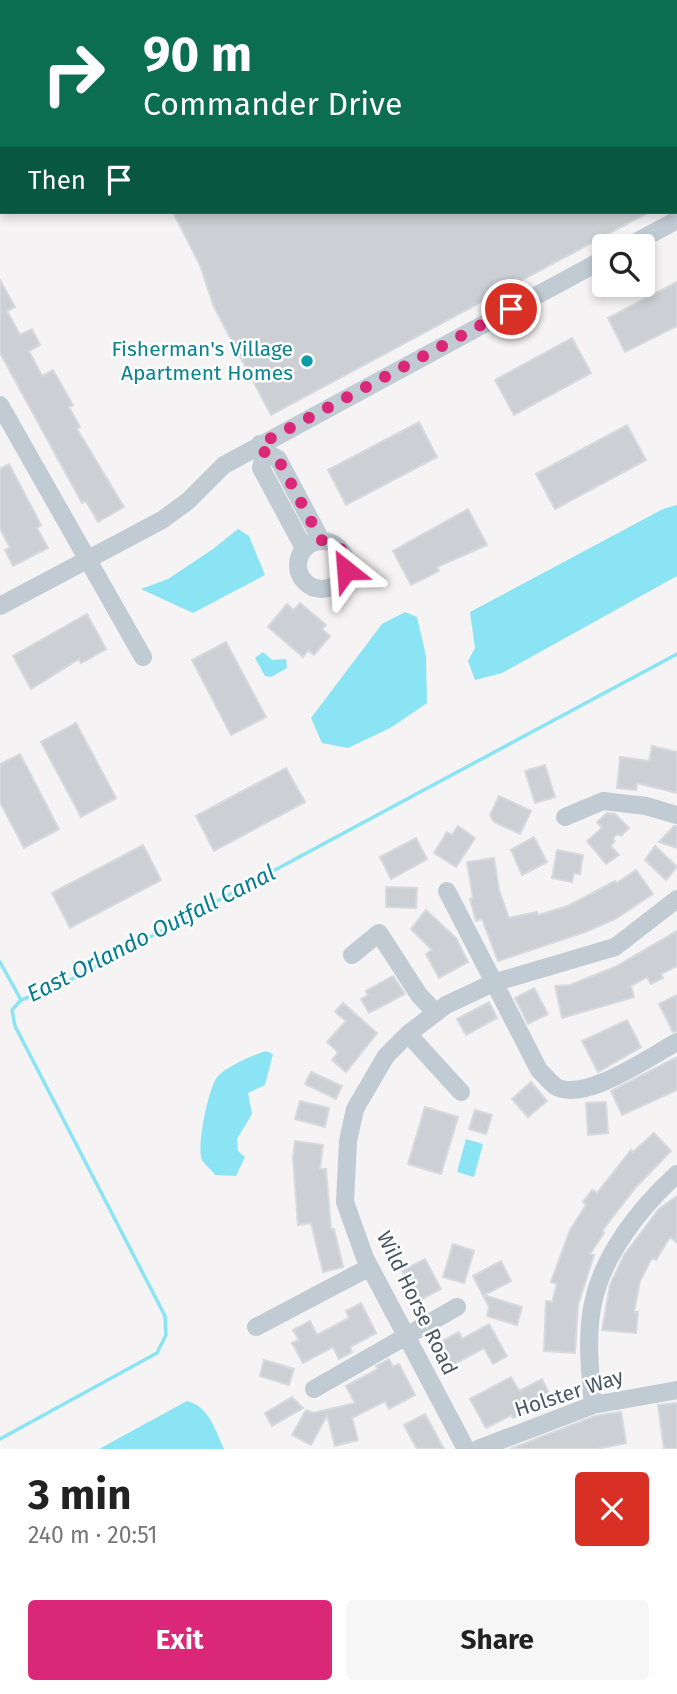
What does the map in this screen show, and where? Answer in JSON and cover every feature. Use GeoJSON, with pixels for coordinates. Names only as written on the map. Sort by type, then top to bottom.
{"type":"FeatureCollection","features":[{"type":"Feature","properties":{"kind":"street"},"geometry":{"type":"LineString","coordinates":[[651,234],[677,220]]}},
{"type":"Feature","properties":{"kind":"street"},"geometry":{"type":"LineString","coordinates":[[0,606],[162,520],[188,500],[224,465],[262,448],[592,266]]}},
{"type":"Feature","properties":{"kind":"street"},"geometry":{"type":"LineString","coordinates":[[0,405],[8,439],[143,657]]}},
{"type":"Feature","properties":{"kind":"street"},"geometry":{"type":"LineString","coordinates":[[262,448],[278,459],[321,540],[340,548],[347,562],[343,578],[330,588],[314,588],[305,582],[298,568],[304,548],[261,468],[262,448]]}},
{"type":"Feature","properties":{"kind":"street"},"geometry":{"type":"LineString","coordinates":[[304,548],[321,540]]}},
{"type":"Feature","properties":{"kind":"street"},"geometry":{"type":"LineString","coordinates":[[565,817],[603,801],[646,806],[677,815]]}},
{"type":"Feature","properties":{"kind":"street"},"geometry":{"type":"LineString","coordinates":[[447,891],[539,1070],[557,1087],[578,1090],[601,1084],[677,1042]]}},
{"type":"Feature","properties":{"kind":"street","name":"Wild Horse Road"},"geometry":{"type":"LineString","coordinates":[[466,1449],[370,1267],[345,1202],[348,1141],[355,1109],[386,1056],[408,1034],[436,1013],[493,983],[615,947],[677,900]]}},
{"type":"Feature","properties":{"kind":"street"},"geometry":{"type":"LineString","coordinates":[[352,956],[379,933],[418,995],[436,1013]]}},
{"type":"Feature","properties":{"kind":"street"},"geometry":{"type":"LineString","coordinates":[[408,1034],[461,1092]]}},
{"type":"Feature","properties":{"kind":"street"},"geometry":{"type":"LineString","coordinates":[[593,1405],[588,1360],[593,1303],[608,1262],[627,1232],[658,1192],[677,1174]]}},
{"type":"Feature","properties":{"kind":"street"},"geometry":{"type":"LineString","coordinates":[[256,1327],[370,1267]]}},
{"type":"Feature","properties":{"kind":"street"},"geometry":{"type":"LineString","coordinates":[[313,1389],[457,1307]]}},
{"type":"Feature","properties":{"kind":"street","name":"Holster Way"},"geometry":{"type":"LineString","coordinates":[[478,1449],[593,1405],[677,1390]]}},
{"type":"Feature","properties":{"kind":"water"},"geometry":{"type":"Polygon","coordinates":[[[677,505],[677,576],[502,673],[475,680],[468,661],[475,648],[470,612],[663,509],[677,505]]]}},
{"type":"Feature","properties":{"kind":"water"},"geometry":{"type":"Polygon","coordinates":[[[238,529],[249,536],[265,575],[193,613],[141,589],[168,579],[238,529]]]}},
{"type":"Feature","properties":{"kind":"water"},"geometry":{"type":"Polygon","coordinates":[[[405,612],[417,617],[426,656],[427,703],[392,727],[348,748],[322,743],[311,718],[382,624],[405,612]]]}},
{"type":"Feature","properties":{"kind":"water"},"geometry":{"type":"Polygon","coordinates":[[[263,652],[272,660],[286,659],[287,668],[271,677],[265,676],[255,658],[263,652]]]}},
{"type":"Feature","properties":{"kind":"water"},"geometry":{"type":"Polygon","coordinates":[[[266,1051],[273,1054],[265,1085],[248,1093],[252,1114],[237,1139],[238,1151],[245,1157],[236,1176],[215,1175],[203,1162],[201,1153],[204,1116],[214,1082],[228,1068],[266,1051]]]}},
{"type":"Feature","properties":{"kind":"water"},"geometry":{"type":"Polygon","coordinates":[[[466,1139],[483,1144],[474,1177],[457,1172],[466,1139]]]}},
{"type":"Feature","properties":{"kind":"water"},"geometry":{"type":"Polygon","coordinates":[[[187,1401],[206,1413],[224,1449],[99,1449],[187,1401]]]}},
{"type":"Feature","properties":{"kind":"building","name":"Fisherman's Village Apartment Homes"},"geometry":{"type":"Polygon","coordinates":[[[174,214],[645,214],[608,234],[592,234],[592,243],[271,415],[214,307],[200,265],[174,214]]]}},
{"type":"Feature","properties":{"kind":"building"},"geometry":{"type":"Polygon","coordinates":[[[0,280],[15,307],[7,311],[20,335],[32,329],[40,345],[29,351],[42,376],[53,370],[73,405],[69,407],[80,427],[77,429],[124,507],[98,522],[86,501],[82,503],[0,353],[0,280]]]}},
{"type":"Feature","properties":{"kind":"building"},"geometry":{"type":"Polygon","coordinates":[[[677,282],[677,326],[625,352],[608,318],[648,297],[655,297],[655,293],[677,282]]]}},
{"type":"Feature","properties":{"kind":"building"},"geometry":{"type":"Polygon","coordinates":[[[572,338],[591,373],[514,415],[495,380],[572,338]]]}},
{"type":"Feature","properties":{"kind":"building"},"geometry":{"type":"Polygon","coordinates":[[[419,422],[437,457],[346,505],[328,470],[419,422]]]}},
{"type":"Feature","properties":{"kind":"building"},"geometry":{"type":"Polygon","coordinates":[[[627,425],[646,460],[555,509],[536,474],[627,425]]]}},
{"type":"Feature","properties":{"kind":"building"},"geometry":{"type":"Polygon","coordinates":[[[9,464],[41,525],[37,528],[48,548],[13,566],[5,550],[10,548],[0,528],[0,469],[9,464]]]}},
{"type":"Feature","properties":{"kind":"building"},"geometry":{"type":"Polygon","coordinates":[[[468,509],[487,545],[437,567],[439,571],[411,585],[393,551],[468,509]]]}},
{"type":"Feature","properties":{"kind":"building"},"geometry":{"type":"Polygon","coordinates":[[[300,603],[326,625],[322,629],[330,636],[314,655],[308,650],[303,657],[268,627],[287,604],[294,610],[300,603]]]}},
{"type":"Feature","properties":{"kind":"building"},"geometry":{"type":"Polygon","coordinates":[[[87,614],[106,649],[81,663],[79,659],[31,689],[13,656],[87,614]]]}},
{"type":"Feature","properties":{"kind":"building"},"geometry":{"type":"Polygon","coordinates":[[[226,642],[266,717],[231,735],[192,660],[226,642]]]}},
{"type":"Feature","properties":{"kind":"building"},"geometry":{"type":"Polygon","coordinates":[[[76,723],[116,798],[81,817],[41,742],[76,723]]]}},
{"type":"Feature","properties":{"kind":"building"},"geometry":{"type":"Polygon","coordinates":[[[652,746],[677,752],[677,793],[637,783],[636,790],[617,788],[620,757],[649,761],[652,746]]]}},
{"type":"Feature","properties":{"kind":"building"},"geometry":{"type":"Polygon","coordinates":[[[20,754],[59,829],[24,848],[0,802],[0,764],[20,754]]]}},
{"type":"Feature","properties":{"kind":"building"},"geometry":{"type":"Polygon","coordinates":[[[545,765],[555,797],[535,803],[525,771],[545,765]]]}},
{"type":"Feature","properties":{"kind":"building"},"geometry":{"type":"Polygon","coordinates":[[[286,768],[305,802],[214,851],[196,816],[286,768]]]}},
{"type":"Feature","properties":{"kind":"building"},"geometry":{"type":"Polygon","coordinates":[[[499,796],[531,811],[520,834],[494,822],[490,815],[499,796]]]}},
{"type":"Feature","properties":{"kind":"building"},"geometry":{"type":"Polygon","coordinates":[[[607,813],[615,814],[629,828],[621,836],[618,834],[613,838],[615,841],[611,846],[619,855],[606,864],[587,841],[602,828],[597,822],[607,813]]]}},
{"type":"Feature","properties":{"kind":"building"},"geometry":{"type":"Polygon","coordinates":[[[458,826],[475,838],[456,867],[434,853],[447,832],[452,835],[458,826]]]}},
{"type":"Feature","properties":{"kind":"building"},"geometry":{"type":"Polygon","coordinates":[[[677,826],[677,848],[659,842],[677,826]]]}},
{"type":"Feature","properties":{"kind":"building"},"geometry":{"type":"Polygon","coordinates":[[[534,837],[547,862],[522,875],[511,850],[534,837]]]}},
{"type":"Feature","properties":{"kind":"building"},"geometry":{"type":"Polygon","coordinates":[[[416,838],[427,859],[391,879],[380,857],[416,838]]]}},
{"type":"Feature","properties":{"kind":"building"},"geometry":{"type":"Polygon","coordinates":[[[143,845],[161,880],[70,928],[52,893],[143,845]]]}},
{"type":"Feature","properties":{"kind":"building"},"geometry":{"type":"Polygon","coordinates":[[[655,846],[677,867],[666,880],[645,860],[655,846]]]}},
{"type":"Feature","properties":{"kind":"building"},"geometry":{"type":"Polygon","coordinates":[[[557,850],[583,855],[580,874],[574,873],[572,882],[552,878],[557,850]]]}},
{"type":"Feature","properties":{"kind":"building"},"geometry":{"type":"Polygon","coordinates":[[[494,858],[499,890],[509,918],[537,912],[538,915],[568,906],[615,881],[617,883],[636,870],[653,894],[615,919],[585,932],[498,961],[482,919],[476,921],[470,899],[473,898],[467,862],[494,858]]]}},
{"type":"Feature","properties":{"kind":"building"},"geometry":{"type":"Polygon","coordinates":[[[386,887],[417,888],[416,908],[386,907],[386,887]]]}},
{"type":"Feature","properties":{"kind":"building"},"geometry":{"type":"Polygon","coordinates":[[[426,910],[456,938],[468,962],[439,978],[426,954],[432,950],[411,929],[426,910]]]}},
{"type":"Feature","properties":{"kind":"building"},"geometry":{"type":"Polygon","coordinates":[[[677,931],[677,966],[661,974],[663,978],[651,984],[647,977],[631,986],[634,997],[562,1018],[555,986],[570,985],[615,967],[677,931]]]}},
{"type":"Feature","properties":{"kind":"building"},"geometry":{"type":"Polygon","coordinates":[[[393,976],[405,994],[369,1013],[361,999],[368,995],[366,991],[393,976]]]}},
{"type":"Feature","properties":{"kind":"building"},"geometry":{"type":"Polygon","coordinates":[[[534,988],[548,1014],[528,1024],[515,998],[534,988]]]}},
{"type":"Feature","properties":{"kind":"building"},"geometry":{"type":"Polygon","coordinates":[[[677,995],[677,1031],[673,1032],[659,1004],[677,995]]]}},
{"type":"Feature","properties":{"kind":"building"},"geometry":{"type":"Polygon","coordinates":[[[489,1002],[497,1018],[466,1035],[457,1019],[489,1002]]]}},
{"type":"Feature","properties":{"kind":"building"},"geometry":{"type":"Polygon","coordinates":[[[343,1003],[377,1033],[346,1072],[332,1060],[338,1052],[327,1042],[346,1021],[335,1012],[343,1003]]]}},
{"type":"Feature","properties":{"kind":"building"},"geometry":{"type":"Polygon","coordinates":[[[627,1020],[641,1047],[598,1072],[582,1041],[627,1020]]]}},
{"type":"Feature","properties":{"kind":"building"},"geometry":{"type":"Polygon","coordinates":[[[677,1057],[677,1090],[622,1115],[611,1091],[677,1057]]]}},
{"type":"Feature","properties":{"kind":"building"},"geometry":{"type":"Polygon","coordinates":[[[311,1072],[342,1086],[336,1099],[305,1084],[311,1072]]]}},
{"type":"Feature","properties":{"kind":"building"},"geometry":{"type":"Polygon","coordinates":[[[531,1082],[547,1101],[528,1117],[512,1099],[531,1082]]]}},
{"type":"Feature","properties":{"kind":"building"},"geometry":{"type":"Polygon","coordinates":[[[300,1101],[329,1108],[325,1127],[295,1119],[300,1101]]]}},
{"type":"Feature","properties":{"kind":"building"},"geometry":{"type":"Polygon","coordinates":[[[606,1102],[608,1133],[588,1135],[586,1103],[606,1102]]]}},
{"type":"Feature","properties":{"kind":"building"},"geometry":{"type":"Polygon","coordinates":[[[425,1107],[458,1117],[441,1174],[408,1164],[425,1107]]]}},
{"type":"Feature","properties":{"kind":"building"},"geometry":{"type":"Polygon","coordinates":[[[475,1110],[492,1115],[486,1134],[469,1129],[475,1110]]]}},
{"type":"Feature","properties":{"kind":"building"},"geometry":{"type":"Polygon","coordinates":[[[654,1133],[671,1151],[636,1187],[602,1231],[604,1233],[590,1254],[594,1255],[578,1305],[575,1353],[544,1351],[546,1301],[552,1302],[557,1284],[551,1282],[570,1230],[586,1205],[583,1202],[592,1190],[597,1193],[631,1150],[633,1152],[654,1133]]]}},
{"type":"Feature","properties":{"kind":"building"},"geometry":{"type":"Polygon","coordinates":[[[295,1141],[323,1145],[320,1169],[326,1169],[331,1229],[334,1229],[343,1267],[323,1272],[311,1223],[298,1225],[293,1157],[295,1141]]]}},
{"type":"Feature","properties":{"kind":"building"},"geometry":{"type":"Polygon","coordinates":[[[677,1196],[677,1243],[670,1237],[656,1260],[652,1258],[640,1281],[634,1312],[638,1312],[636,1333],[602,1330],[610,1285],[624,1255],[659,1209],[677,1196]]]}},
{"type":"Feature","properties":{"kind":"building"},"geometry":{"type":"Polygon","coordinates":[[[453,1244],[474,1251],[464,1283],[443,1277],[453,1244]]]}},
{"type":"Feature","properties":{"kind":"building"},"geometry":{"type":"Polygon","coordinates":[[[425,1259],[441,1289],[418,1301],[402,1271],[425,1259]]]}},
{"type":"Feature","properties":{"kind":"building"},"geometry":{"type":"Polygon","coordinates":[[[501,1261],[511,1281],[484,1295],[522,1307],[517,1325],[487,1316],[489,1307],[473,1276],[501,1261]]]}},
{"type":"Feature","properties":{"kind":"building"},"geometry":{"type":"Polygon","coordinates":[[[361,1303],[376,1333],[350,1347],[352,1352],[339,1359],[333,1347],[303,1363],[292,1343],[299,1340],[293,1330],[310,1321],[317,1335],[349,1318],[346,1311],[361,1303]]]}},
{"type":"Feature","properties":{"kind":"building"},"geometry":{"type":"Polygon","coordinates":[[[489,1324],[507,1356],[493,1364],[484,1348],[447,1368],[435,1345],[459,1332],[462,1339],[489,1324]]]}},
{"type":"Feature","properties":{"kind":"building"},"geometry":{"type":"Polygon","coordinates":[[[389,1359],[393,1367],[399,1364],[415,1395],[389,1409],[385,1401],[352,1418],[358,1440],[335,1446],[327,1415],[311,1445],[292,1435],[306,1410],[313,1413],[355,1403],[346,1386],[378,1369],[376,1366],[389,1359]]]}},
{"type":"Feature","properties":{"kind":"building"},"geometry":{"type":"Polygon","coordinates":[[[264,1360],[294,1369],[289,1385],[260,1376],[264,1360]]]}},
{"type":"Feature","properties":{"kind":"building"},"geometry":{"type":"Polygon","coordinates":[[[511,1377],[519,1391],[542,1379],[553,1401],[513,1418],[511,1415],[486,1428],[470,1399],[511,1377]]]}},
{"type":"Feature","properties":{"kind":"building"},"geometry":{"type":"Polygon","coordinates":[[[292,1397],[303,1408],[272,1426],[265,1413],[292,1397]]]}},
{"type":"Feature","properties":{"kind":"building"},"geometry":{"type":"Polygon","coordinates":[[[677,1403],[677,1449],[664,1449],[658,1405],[677,1403]]]}},
{"type":"Feature","properties":{"kind":"building"},"geometry":{"type":"Polygon","coordinates":[[[621,1412],[626,1443],[597,1449],[510,1449],[595,1416],[621,1412]]]}},
{"type":"Feature","properties":{"kind":"building"},"geometry":{"type":"Polygon","coordinates":[[[425,1414],[444,1449],[417,1449],[404,1425],[425,1414]]]}},
{"type":"Feature","properties":{"kind":"waterway","name":"East Orlando Outfall Canal"},"geometry":{"type":"LineString","coordinates":[[0,1439],[157,1353],[166,1335],[165,1316],[15,1026],[12,1010],[21,1000],[57,987],[677,654]]}},
{"type":"Feature","properties":{"kind":"waterway"},"geometry":{"type":"LineString","coordinates":[[0,962],[21,1000]]}},
{"type":"Feature","properties":{"kind":"place","name":"Fisherman's Village Apartment Homes"},"geometry":{"type":"Point","coordinates":[307,361]}},
{"type":"Feature","properties":{"kind":"route"},"geometry":{"type":"LineString","coordinates":[[346,570],[347,562],[342,550],[333,543],[321,540],[278,459],[265,453],[260,444],[511,309]]}}]}
